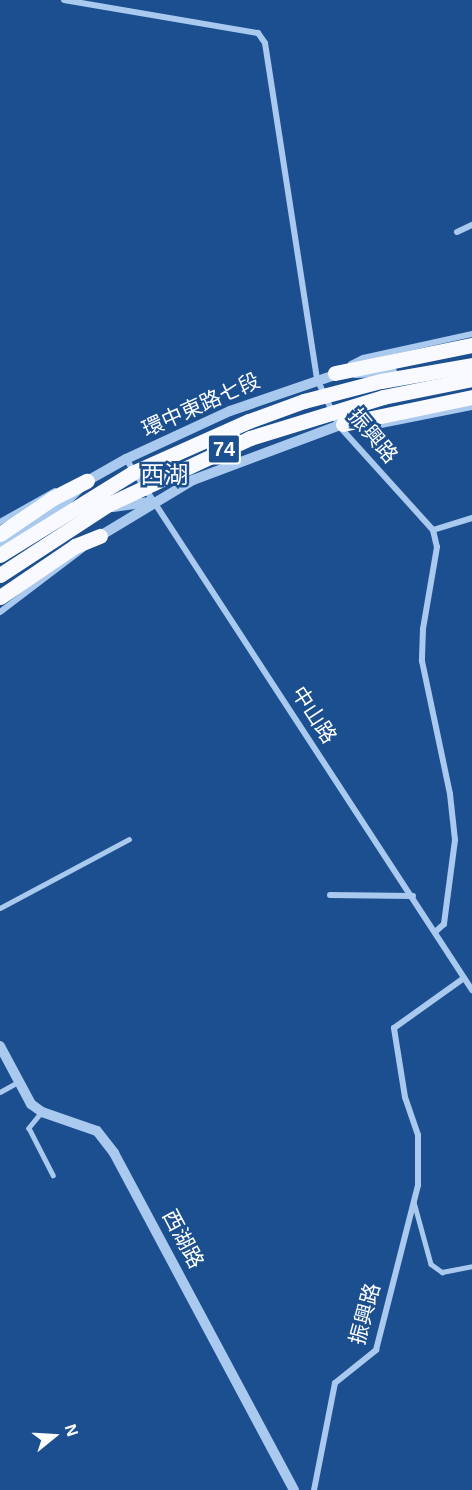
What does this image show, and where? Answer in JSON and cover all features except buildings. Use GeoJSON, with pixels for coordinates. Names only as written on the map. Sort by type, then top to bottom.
{"type":"FeatureCollection","features":[{"type":"Feature","properties":{"kind":"highway"},"geometry":{"type":"LineString","coordinates":[[335,373],[429,351],[472,345]]}},
{"type":"Feature","properties":{"kind":"highway","name":"74"},"geometry":{"type":"LineString","coordinates":[[0,555],[132,473],[249,421],[304,401],[381,381],[472,365]]}},
{"type":"Feature","properties":{"kind":"highway","name":"74"},"geometry":{"type":"LineString","coordinates":[[0,575],[107,505],[250,438],[383,397],[472,380]]}},
{"type":"Feature","properties":{"kind":"highway"},"geometry":{"type":"LineString","coordinates":[[341,425],[472,397]]}},
{"type":"Feature","properties":{"kind":"highway"},"geometry":{"type":"LineString","coordinates":[[0,534],[53,498],[87,481]]}},
{"type":"Feature","properties":{"kind":"highway"},"geometry":{"type":"LineString","coordinates":[[0,597],[75,546],[100,536]]}},
{"type":"Feature","properties":{"kind":"street","name":"振興路"},"geometry":{"type":"LineString","coordinates":[[64,0],[258,33],[265,43],[317,379],[341,425],[433,530]]}},
{"type":"Feature","properties":{"kind":"street"},"geometry":{"type":"LineString","coordinates":[[456,232],[472,225]]}},
{"type":"Feature","properties":{"kind":"street","name":"環中東路七段"},"geometry":{"type":"LineString","coordinates":[[0,522],[45,494],[87,481],[126,459],[230,411],[335,373],[363,358],[472,334]]}},
{"type":"Feature","properties":{"kind":"street","name":"環中東路七段"},"geometry":{"type":"LineString","coordinates":[[335,373],[381,374],[472,359]]}},
{"type":"Feature","properties":{"kind":"street"},"geometry":{"type":"LineString","coordinates":[[341,425],[352,412],[384,402],[472,384]]}},
{"type":"Feature","properties":{"kind":"street"},"geometry":{"type":"LineString","coordinates":[[0,612],[100,536],[152,501],[238,462],[341,425],[371,427],[472,407]]}},
{"type":"Feature","properties":{"kind":"street","name":"中山路"},"geometry":{"type":"LineString","coordinates":[[126,459],[413,896],[472,990]]}},
{"type":"Feature","properties":{"kind":"street","name":"環中東路七段"},"geometry":{"type":"LineString","coordinates":[[0,547],[58,509],[87,481]]}},
{"type":"Feature","properties":{"kind":"street"},"geometry":{"type":"LineString","coordinates":[[0,582],[114,506],[152,501]]}},
{"type":"Feature","properties":{"kind":"street"},"geometry":{"type":"LineString","coordinates":[[435,932],[444,924],[455,840],[450,794],[422,661],[423,628],[437,547],[433,530],[472,518]]}},
{"type":"Feature","properties":{"kind":"street"},"geometry":{"type":"LineString","coordinates":[[330,895],[413,896]]}},
{"type":"Feature","properties":{"kind":"street","name":"振興路"},"geometry":{"type":"LineString","coordinates":[[314,1490],[335,1383],[376,1350],[405,1228],[414,1203],[421,1165],[418,1135],[405,1097],[394,1028],[464,978]]}},
{"type":"Feature","properties":{"kind":"street","name":"西湖路"},"geometry":{"type":"LineString","coordinates":[[0,1046],[16,1083],[31,1104],[42,1112],[97,1131],[114,1153],[294,1490]]}},
{"type":"Feature","properties":{"kind":"lane"},"geometry":{"type":"LineString","coordinates":[[0,908],[129,839]]}},
{"type":"Feature","properties":{"kind":"lane"},"geometry":{"type":"LineString","coordinates":[[0,1092],[16,1083]]}},
{"type":"Feature","properties":{"kind":"lane"},"geometry":{"type":"LineString","coordinates":[[42,1112],[29,1128],[53,1175]]}},
{"type":"Feature","properties":{"kind":"lane","name":"振興路"},"geometry":{"type":"LineString","coordinates":[[414,1203],[431,1264],[442,1272],[472,1266]]}},
{"type":"Feature","properties":{"kind":"district","name":"西湖"},"geometry":{"type":"Point","coordinates":[164,475]}}]}
